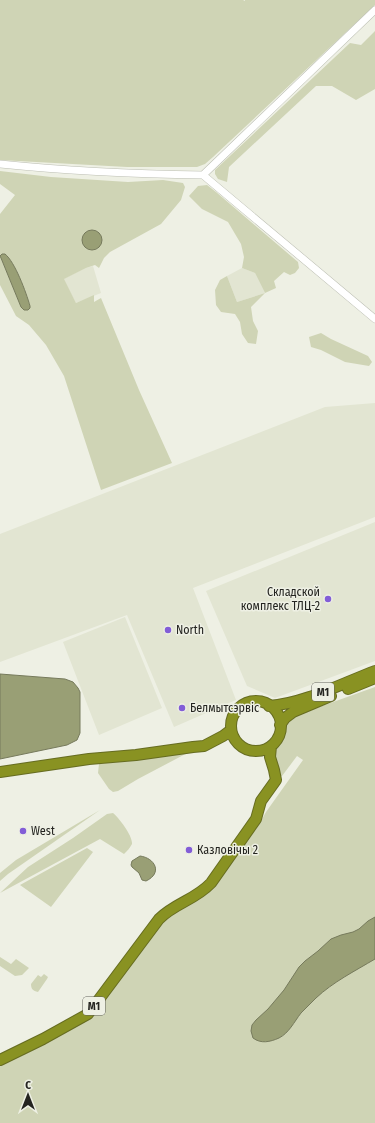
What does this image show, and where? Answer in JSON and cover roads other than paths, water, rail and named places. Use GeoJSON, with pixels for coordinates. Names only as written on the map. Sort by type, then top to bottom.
{"type":"FeatureCollection","features":[{"type":"Feature","properties":{"kind":"highway","name":"М1"},"geometry":{"type":"LineString","coordinates":[[231,730],[231,724],[236,711],[247,703],[264,703],[270,706],[285,705],[375,671]]}},
{"type":"Feature","properties":{"kind":"highway","name":"М1"},"geometry":{"type":"LineString","coordinates":[[0,1060],[43,1039],[88,1014],[160,918],[168,911],[202,892],[211,883],[256,819],[261,801],[276,780],[270,757],[271,746],[280,734],[280,725],[285,718],[293,712],[375,678]]}},
{"type":"Feature","properties":{"kind":"highway"},"geometry":{"type":"LineString","coordinates":[[270,706],[277,713],[280,725]]}},
{"type":"Feature","properties":{"kind":"highway"},"geometry":{"type":"LineString","coordinates":[[0,772],[88,759],[136,755],[204,746],[231,730],[233,737],[237,742],[248,750],[261,751],[271,746]]}},
{"type":"Feature","properties":{"kind":"street"},"geometry":{"type":"LineString","coordinates":[[203,175],[375,10]]}},
{"type":"Feature","properties":{"kind":"street"},"geometry":{"type":"LineString","coordinates":[[0,164],[98,172],[203,175],[375,319]]}},
{"type":"Feature","properties":{"kind":"place","name":"Складской комплекс ТЛЦ-2"},"geometry":{"type":"Point","coordinates":[328,599]}},
{"type":"Feature","properties":{"kind":"place","name":"North"},"geometry":{"type":"Point","coordinates":[168,630]}},
{"type":"Feature","properties":{"kind":"place","name":"Белмытсэрвіс"},"geometry":{"type":"Point","coordinates":[182,708]}},
{"type":"Feature","properties":{"kind":"place","name":"West"},"geometry":{"type":"Point","coordinates":[23,831]}},
{"type":"Feature","properties":{"kind":"place","name":"Казловічы 2"},"geometry":{"type":"Point","coordinates":[189,850]}}]}
